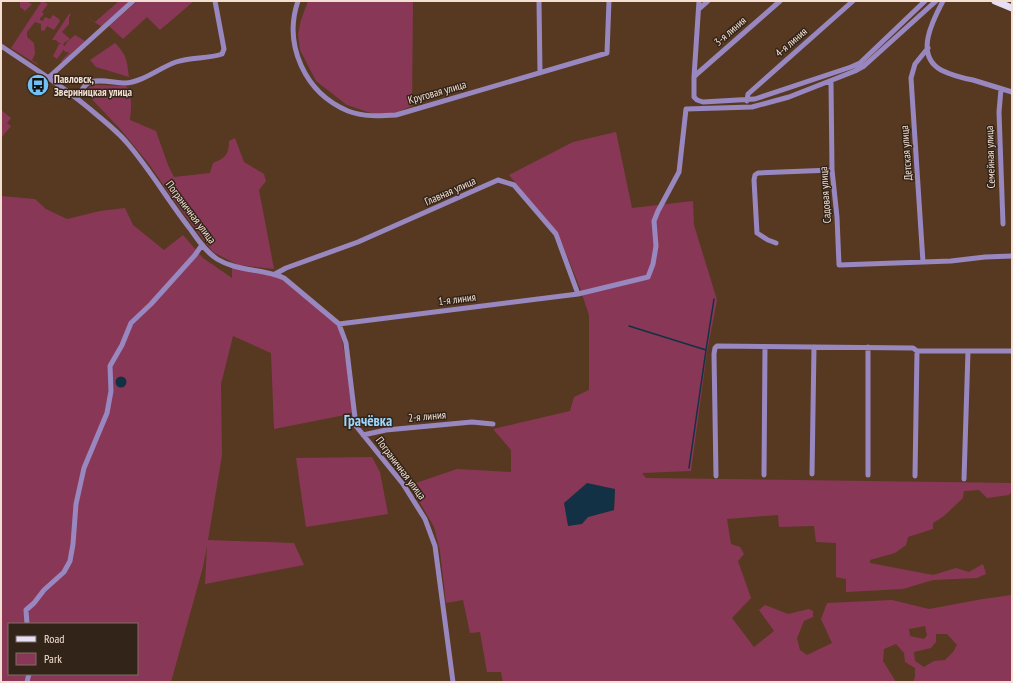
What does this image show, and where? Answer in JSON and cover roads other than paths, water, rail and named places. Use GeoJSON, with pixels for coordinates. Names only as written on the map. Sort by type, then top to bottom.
{"type":"FeatureCollection","features":[{"type":"Feature","properties":{"kind":"main road"},"geometry":{"type":"LineString","coordinates":[[995,1],[1009,5]]}},
{"type":"Feature","properties":{"kind":"street"},"geometry":{"type":"LineString","coordinates":[[48,78],[134,1]]}},
{"type":"Feature","properties":{"kind":"street"},"geometry":{"type":"LineString","coordinates":[[77,98],[85,86],[91,82],[133,82],[167,65],[180,61],[222,54],[224,49],[216,1]]}},
{"type":"Feature","properties":{"kind":"street","name":"Круговая улица"},"geometry":{"type":"LineString","coordinates":[[298,1],[294,16],[295,45],[301,68],[312,84],[323,96],[348,111],[362,115],[379,117],[396,115],[607,53],[609,1]]}},
{"type":"Feature","properties":{"kind":"street"},"geometry":{"type":"LineString","coordinates":[[539,1],[540,73]]}},
{"type":"Feature","properties":{"kind":"street"},"geometry":{"type":"LineString","coordinates":[[699,1],[694,97],[703,102],[747,101],[851,67],[860,63],[926,1],[935,2]]}},
{"type":"Feature","properties":{"kind":"street"},"geometry":{"type":"LineString","coordinates":[[698,9],[708,1]]}},
{"type":"Feature","properties":{"kind":"street","name":"3-я линия"},"geometry":{"type":"LineString","coordinates":[[694,78],[698,72],[780,1]]}},
{"type":"Feature","properties":{"kind":"street","name":"4-я линия"},"geometry":{"type":"LineString","coordinates":[[747,101],[748,94],[853,1]]}},
{"type":"Feature","properties":{"kind":"street"},"geometry":{"type":"LineString","coordinates":[[943,1],[932,20],[928,31],[930,60],[940,70],[952,75],[1012,92]]}},
{"type":"Feature","properties":{"kind":"street"},"geometry":{"type":"LineString","coordinates":[[831,81],[864,66],[935,2]]}},
{"type":"Feature","properties":{"kind":"street","name":"Пограничная улица"},"geometry":{"type":"LineString","coordinates":[[1,46],[77,98],[115,130],[128,143],[202,245],[217,259],[232,266],[246,270],[275,274],[284,278],[339,324],[346,343],[356,426],[403,484],[416,504],[432,535],[453,682]]}},
{"type":"Feature","properties":{"kind":"street","name":"Детская улица"},"geometry":{"type":"LineString","coordinates":[[923,262],[911,78],[912,70],[915,64],[928,48]]}},
{"type":"Feature","properties":{"kind":"street","name":"Садовая улица"},"geometry":{"type":"LineString","coordinates":[[831,81],[832,170],[837,217],[839,265],[951,261],[985,257],[1012,256]]}},
{"type":"Feature","properties":{"kind":"street","name":"1-я линия"},"geometry":{"type":"LineString","coordinates":[[339,324],[578,294],[648,277],[654,264],[656,246],[654,221],[679,172],[686,109],[752,107],[789,97],[831,81]]}},
{"type":"Feature","properties":{"kind":"street","name":"Семейная улица"},"geometry":{"type":"LineString","coordinates":[[1001,89],[999,112],[1003,224]]}},
{"type":"Feature","properties":{"kind":"street"},"geometry":{"type":"LineString","coordinates":[[776,243],[757,233],[755,175],[758,173],[832,170]]}},
{"type":"Feature","properties":{"kind":"street","name":"Главная улица"},"geometry":{"type":"LineString","coordinates":[[275,274],[286,268],[358,242],[498,180],[514,185],[556,234],[578,294]]}},
{"type":"Feature","properties":{"kind":"street"},"geometry":{"type":"LineString","coordinates":[[27,623],[26,610],[34,603],[44,590],[64,572],[70,561],[73,544],[76,504],[84,468],[108,413],[111,391],[110,366],[122,346],[131,323],[151,304],[195,255],[202,245]]}},
{"type":"Feature","properties":{"kind":"street"},"geometry":{"type":"LineString","coordinates":[[716,476],[715,348],[719,346],[913,348],[917,351],[1012,351]]}},
{"type":"Feature","properties":{"kind":"street"},"geometry":{"type":"LineString","coordinates":[[764,475],[765,347]]}},
{"type":"Feature","properties":{"kind":"street"},"geometry":{"type":"LineString","coordinates":[[812,474],[814,347]]}},
{"type":"Feature","properties":{"kind":"street"},"geometry":{"type":"LineString","coordinates":[[868,347],[868,475]]}},
{"type":"Feature","properties":{"kind":"street"},"geometry":{"type":"LineString","coordinates":[[915,476],[917,351]]}},
{"type":"Feature","properties":{"kind":"street"},"geometry":{"type":"LineString","coordinates":[[964,478],[968,351]]}},
{"type":"Feature","properties":{"kind":"street","name":"2-я линия"},"geometry":{"type":"LineString","coordinates":[[363,435],[386,430],[464,423],[493,424]]}},
{"type":"Feature","properties":{"kind":"water"},"geometry":{"type":"Polygon","coordinates":[[[119,377],[123,377],[125,378],[125,386],[119,387],[116,384],[116,380],[119,377]]]}},
{"type":"Feature","properties":{"kind":"water"},"geometry":{"type":"Polygon","coordinates":[[[587,483],[615,489],[614,510],[588,517],[582,524],[568,526],[564,503],[587,483]]]}},
{"type":"Feature","properties":{"kind":"waterway"},"geometry":{"type":"LineString","coordinates":[[706,350],[714,299]]}},
{"type":"Feature","properties":{"kind":"waterway"},"geometry":{"type":"LineString","coordinates":[[629,326],[706,350],[689,468]]}},
{"type":"Feature","properties":{"kind":"place","name":"Павловск, Звериницкая улица"},"geometry":{"type":"Point","coordinates":[38,85]}},
{"type":"Feature","properties":{"kind":"district","name":"Грачёвка"},"geometry":{"type":"Point","coordinates":[368,420]}}]}
